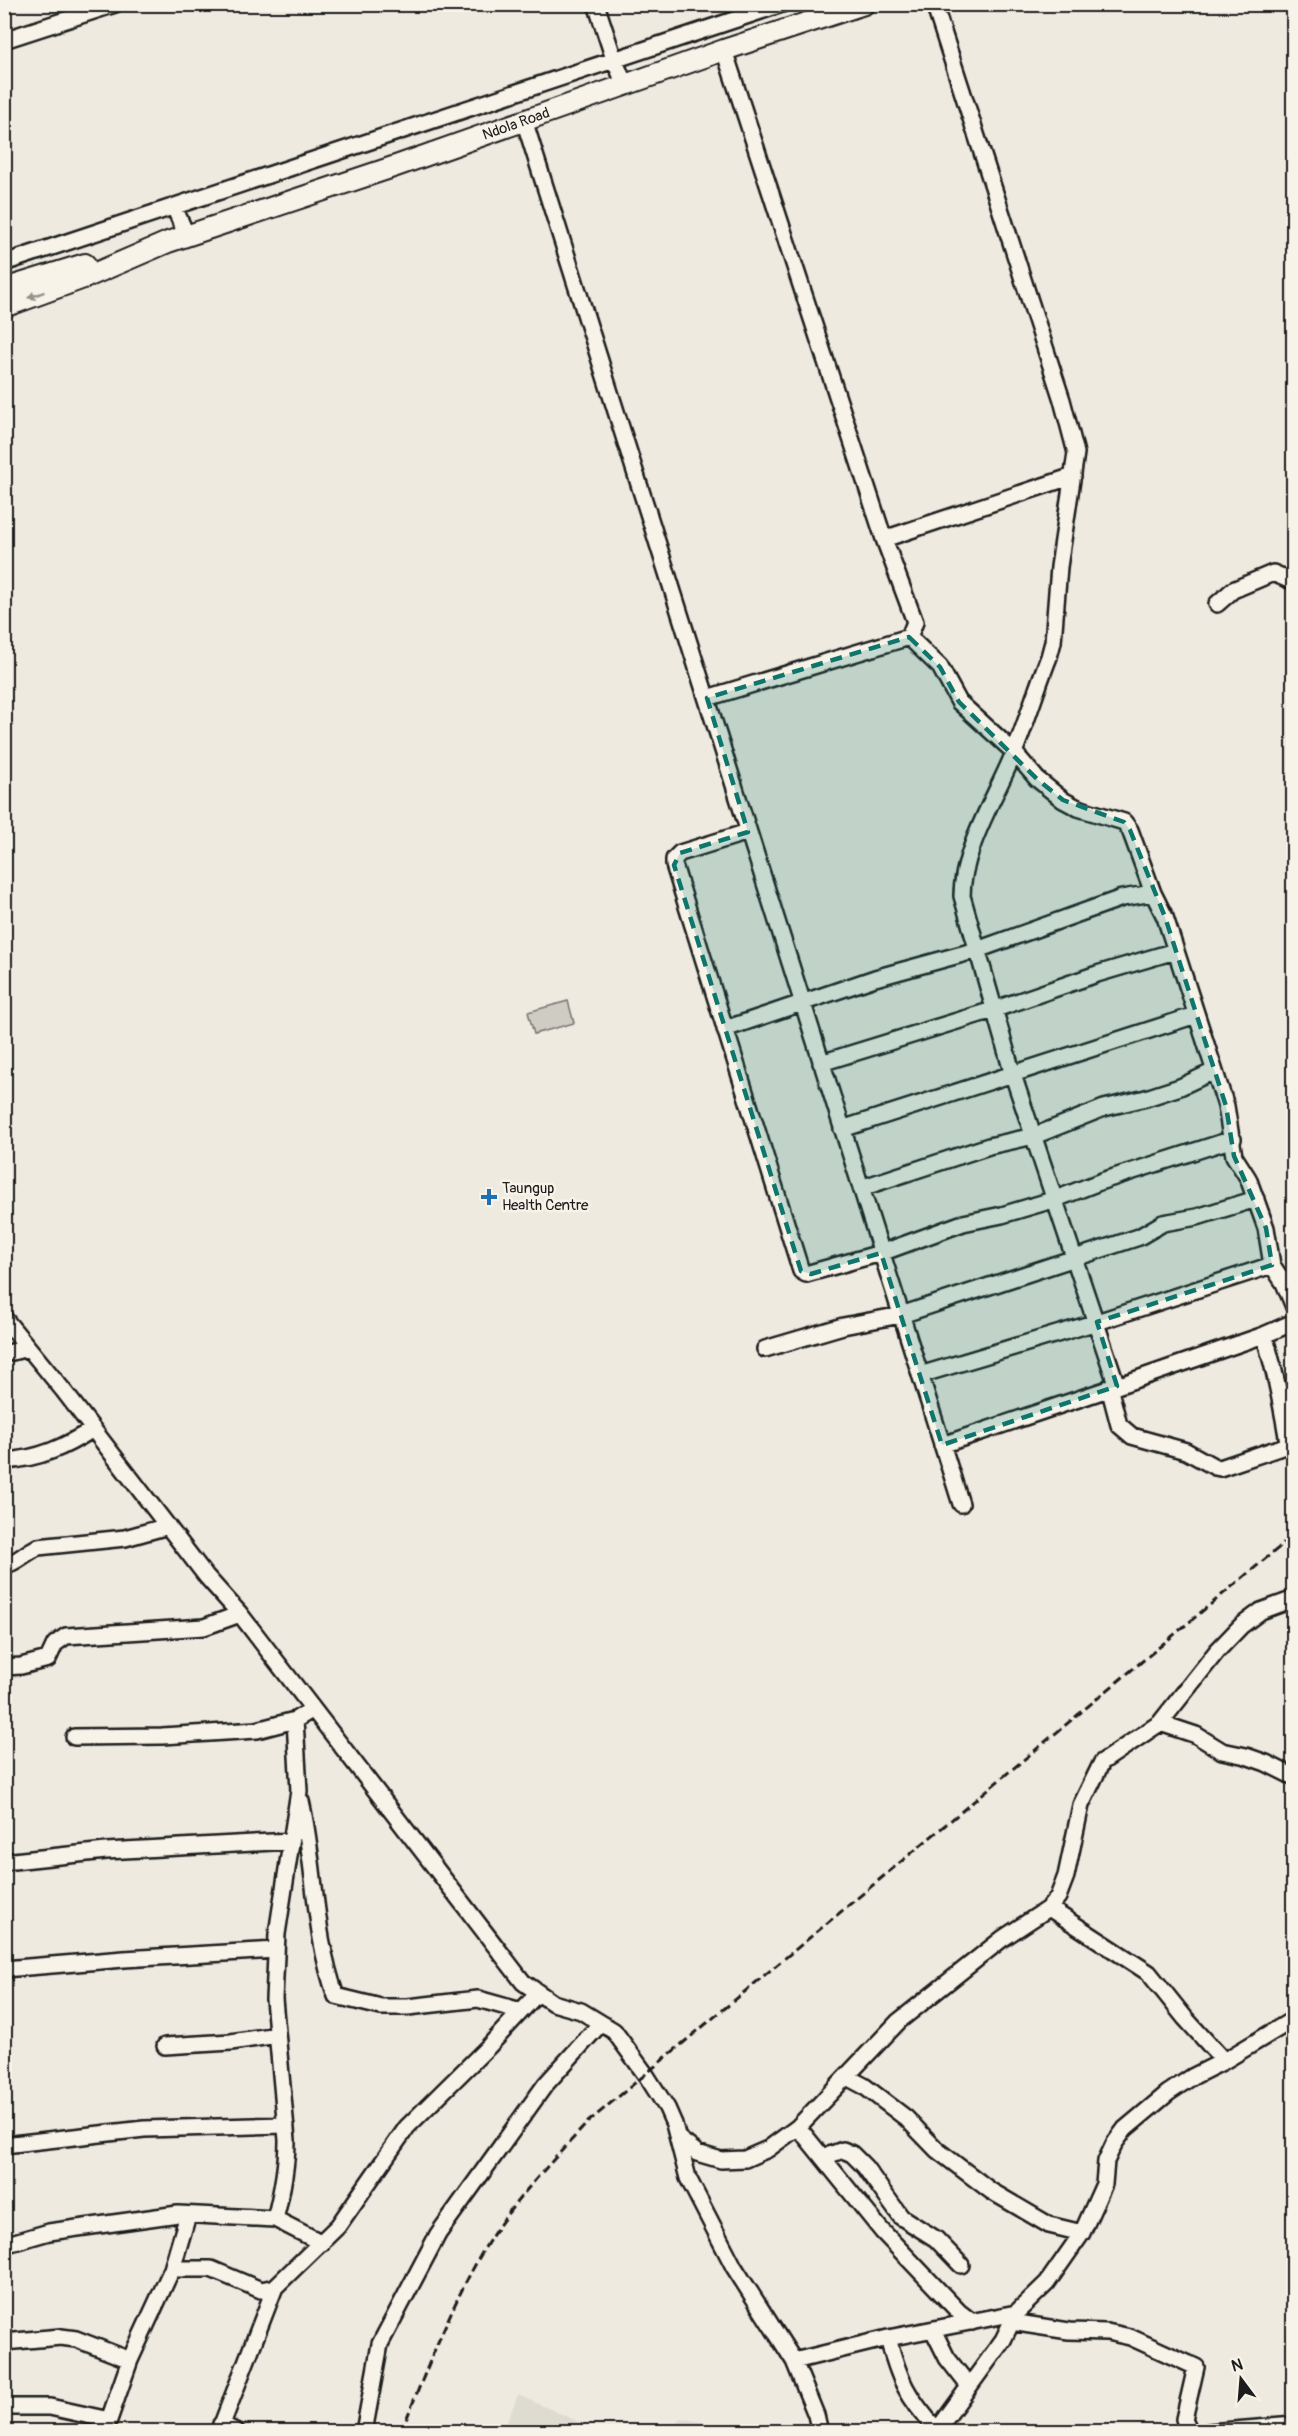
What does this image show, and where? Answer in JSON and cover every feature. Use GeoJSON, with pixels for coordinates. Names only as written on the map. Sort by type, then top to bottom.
{"type":"FeatureCollection","features":[{"type":"Feature","properties":{"kind":"main road","name":"Ndola Road"},"geometry":{"type":"LineString","coordinates":[[178,239],[724,50],[864,4]]}},
{"type":"Feature","properties":{"kind":"main road"},"geometry":{"type":"LineString","coordinates":[[4,289],[84,264],[178,239]]}},
{"type":"Feature","properties":{"kind":"main road"},"geometry":{"type":"LineString","coordinates":[[4,307],[89,276],[178,239]]}},
{"type":"Feature","properties":{"kind":"street"},"geometry":{"type":"LineString","coordinates":[[4,40],[79,10],[115,4]]}},
{"type":"Feature","properties":{"kind":"street"},"geometry":{"type":"LineString","coordinates":[[596,4],[625,85]]}},
{"type":"Feature","properties":{"kind":"street"},"geometry":{"type":"LineString","coordinates":[[4,263],[782,4]]}},
{"type":"Feature","properties":{"kind":"street"},"geometry":{"type":"LineString","coordinates":[[934,4],[1062,400],[1076,453],[1059,567],[1053,642],[1014,752],[989,803],[962,885],[962,896],[1013,1075],[1097,1322],[1113,1387],[1119,1425],[1132,1436],[1186,1451],[1220,1468],[1282,1447],[1288,1442],[1286,1429],[1274,1371],[1263,1335]]}},
{"type":"Feature","properties":{"kind":"street"},"geometry":{"type":"LineString","coordinates":[[724,50],[884,538],[915,622],[909,638]]}},
{"type":"Feature","properties":{"kind":"street"},"geometry":{"type":"LineString","coordinates":[[524,120],[961,1504]]}},
{"type":"Feature","properties":{"kind":"street"},"geometry":{"type":"LineString","coordinates":[[174,207],[178,239]]}},
{"type":"Feature","properties":{"kind":"street"},"geometry":{"type":"LineString","coordinates":[[884,538],[1072,476]]}},
{"type":"Feature","properties":{"kind":"street"},"geometry":{"type":"LineString","coordinates":[[1217,604],[1233,590],[1273,573],[1293,582]]}},
{"type":"Feature","properties":{"kind":"street"},"geometry":{"type":"LineString","coordinates":[[707,698],[909,638]]}},
{"type":"Feature","properties":{"kind":"street"},"geometry":{"type":"LineString","coordinates":[[909,638],[940,667],[959,702],[1014,752],[1037,779],[1063,800],[1078,808],[1124,822],[1130,830],[1153,893],[1165,917],[1226,1106],[1234,1156],[1248,1178],[1266,1228],[1272,1265],[1284,1283],[1293,1307]]}},
{"type":"Feature","properties":{"kind":"street"},"geometry":{"type":"LineString","coordinates":[[748,832],[680,853],[674,859],[677,877],[801,1271],[811,1274],[881,1253],[963,1223],[1002,1215],[1056,1199],[1102,1181],[1233,1139]]}},
{"type":"Feature","properties":{"kind":"street"},"geometry":{"type":"LineString","coordinates":[[725,1029],[898,971],[977,950],[1122,898],[1153,893]]}},
{"type":"Feature","properties":{"kind":"street"},"geometry":{"type":"LineString","coordinates":[[821,1063],[1175,951]]}},
{"type":"Feature","properties":{"kind":"street"},"geometry":{"type":"LineString","coordinates":[[842,1129],[1196,1015]]}},
{"type":"Feature","properties":{"kind":"street"},"geometry":{"type":"LineString","coordinates":[[861,1188],[989,1146],[1034,1136],[1104,1108],[1180,1087],[1214,1071]]}},
{"type":"Feature","properties":{"kind":"street"},"geometry":{"type":"LineString","coordinates":[[765,1349],[843,1326],[901,1315],[1139,1237],[1163,1223],[1197,1218],[1256,1199]]}},
{"type":"Feature","properties":{"kind":"street"},"geometry":{"type":"LineString","coordinates":[[920,1375],[1097,1322],[1272,1265]]}},
{"type":"Feature","properties":{"kind":"street"},"geometry":{"type":"LineString","coordinates":[[4,1318],[206,1576],[240,1614],[523,1982],[537,1994],[553,2003],[581,2011],[614,2031],[667,2108],[679,2139],[688,2178],[734,2267],[794,2361],[816,2415],[820,2432]]}},
{"type":"Feature","properties":{"kind":"street"},"geometry":{"type":"LineString","coordinates":[[942,1445],[1263,1335],[1293,1322]]}},
{"type":"Feature","properties":{"kind":"street"},"geometry":{"type":"LineString","coordinates":[[4,1354],[28,1348]]}},
{"type":"Feature","properties":{"kind":"street"},"geometry":{"type":"LineString","coordinates":[[4,1461],[21,1460],[53,1452],[93,1429]]}},
{"type":"Feature","properties":{"kind":"street"},"geometry":{"type":"LineString","coordinates":[[4,1566],[14,1563],[28,1551],[38,1547],[125,1538],[168,1526]]}},
{"type":"Feature","properties":{"kind":"street"},"geometry":{"type":"LineString","coordinates":[[679,2139],[697,2153],[721,2160],[745,2159],[768,2149],[798,2127],[847,2077],[871,2047],[899,2021],[1002,1939],[1049,1908],[1058,1897],[1066,1876],[1082,1805],[1094,1774],[1102,1762],[1160,1723],[1217,1651],[1241,1626],[1261,1611],[1293,1599]]}},
{"type":"Feature","properties":{"kind":"street"},"geometry":{"type":"LineString","coordinates":[[4,1667],[21,1666],[48,1659],[55,1644],[66,1636],[204,1627],[240,1614]]}},
{"type":"Feature","properties":{"kind":"street"},"geometry":{"type":"LineString","coordinates":[[74,1737],[257,1730],[295,1720],[313,1709]]}},
{"type":"Feature","properties":{"kind":"street"},"geometry":{"type":"LineString","coordinates":[[295,1720],[299,1791],[310,1848],[317,1916],[336,1996],[381,2007],[408,2007],[478,1999],[521,2011]]}},
{"type":"Feature","properties":{"kind":"street"},"geometry":{"type":"LineString","coordinates":[[1160,1723],[1191,1735],[1197,1735],[1222,1751],[1256,1759],[1292,1775]]}},
{"type":"Feature","properties":{"kind":"street"},"geometry":{"type":"LineString","coordinates":[[275,2218],[287,2163],[286,2125],[274,1999],[276,1950],[299,1791]]}},
{"type":"Feature","properties":{"kind":"street"},"geometry":{"type":"LineString","coordinates":[[4,1862],[106,1851],[291,1841]]}},
{"type":"Feature","properties":{"kind":"street"},"geometry":{"type":"LineString","coordinates":[[1049,1908],[1149,1973],[1224,2061]]}},
{"type":"Feature","properties":{"kind":"street"},"geometry":{"type":"LineString","coordinates":[[4,1969],[276,1950]]}},
{"type":"Feature","properties":{"kind":"street"},"geometry":{"type":"LineString","coordinates":[[237,2432],[220,2428],[275,2287],[322,2242],[353,2207],[407,2127],[489,2046],[537,1994]]}},
{"type":"Feature","properties":{"kind":"street"},"geometry":{"type":"LineString","coordinates":[[888,2338],[898,2375],[936,2431],[1003,2340],[1014,2317],[1047,2283],[1082,2233],[1104,2184],[1106,2161],[1114,2144],[1125,2129],[1168,2093],[1192,2077],[1224,2061],[1293,2019]]}},
{"type":"Feature","properties":{"kind":"street"},"geometry":{"type":"LineString","coordinates":[[364,2432],[380,2344],[438,2234],[545,2085],[601,2023]]}},
{"type":"Feature","properties":{"kind":"street"},"geometry":{"type":"LineString","coordinates":[[165,2046],[231,2042],[277,2035]]}},
{"type":"Feature","properties":{"kind":"street"},"geometry":{"type":"LineString","coordinates":[[847,2077],[864,2086],[906,2118],[937,2150],[991,2191],[1049,2225],[1082,2233]]}},
{"type":"Feature","properties":{"kind":"street"},"geometry":{"type":"LineString","coordinates":[[4,2145],[144,2129],[286,2125]]}},
{"type":"Feature","properties":{"kind":"street"},"geometry":{"type":"LineString","coordinates":[[798,2127],[882,2231],[959,2312],[972,2322]]}},
{"type":"Feature","properties":{"kind":"street"},"geometry":{"type":"LineString","coordinates":[[824,2157],[843,2150],[852,2154],[883,2190],[901,2217],[936,2239],[961,2265]]}},
{"type":"Feature","properties":{"kind":"street"},"geometry":{"type":"LineString","coordinates":[[4,2245],[49,2232],[153,2216],[188,2215],[275,2218],[322,2242]]}},
{"type":"Feature","properties":{"kind":"street"},"geometry":{"type":"LineString","coordinates":[[4,2407],[50,2408],[106,2426],[130,2360],[172,2269],[188,2215]]}},
{"type":"Feature","properties":{"kind":"street"},"geometry":{"type":"LineString","coordinates":[[172,2269],[211,2270],[261,2290],[275,2287]]}},
{"type":"Feature","properties":{"kind":"street"},"geometry":{"type":"LineString","coordinates":[[794,2361],[888,2338],[972,2322],[1014,2317],[1057,2330],[1107,2332],[1130,2337],[1196,2367],[1184,2419],[1190,2432]]}},
{"type":"Feature","properties":{"kind":"street"},"geometry":{"type":"LineString","coordinates":[[933,2330],[946,2358],[969,2386]]}},
{"type":"Feature","properties":{"kind":"street"},"geometry":{"type":"LineString","coordinates":[[4,2342],[61,2337],[76,2340],[130,2360]]}},
{"type":"Feature","properties":{"kind":"street"},"geometry":{"type":"LineString","coordinates":[[1209,2432],[1293,2425]]}},
{"type":"Feature","properties":{"kind":"highlighted area"},"geometry":{"type":"Polygon","coordinates":[[[909,637],[940,667],[959,702],[1037,779],[1063,800],[1124,822],[1130,830],[1165,917],[1226,1106],[1234,1156],[1266,1228],[1272,1265],[1097,1322],[1117,1386],[942,1445],[881,1253],[811,1274],[801,1271],[674,865],[680,853],[748,832],[707,698],[909,637]]]}},
{"type":"Feature","properties":{"kind":"shaded area"},"geometry":{"type":"Polygon","coordinates":[[[568,1001],[574,1023],[534,1034],[528,1012],[568,1001]]]}},
{"type":"Feature","properties":{"kind":"shaded area"},"geometry":{"type":"Polygon","coordinates":[[[518,2395],[600,2431],[503,2431],[518,2395]]]}},
{"type":"Feature","properties":{"kind":"shaded area"},"geometry":{"type":"Polygon","coordinates":[[[680,2418],[749,2431],[672,2431],[680,2418]]]}},
{"type":"Feature","properties":{"kind":"railway"},"geometry":{"type":"LineString","coordinates":[[401,2432],[463,2287],[489,2241],[523,2194],[588,2122],[1294,1535]]}},
{"type":"Feature","properties":{"kind":"place","name":"Taungup Health Centre"},"geometry":{"type":"Point","coordinates":[489,1197]}}]}
